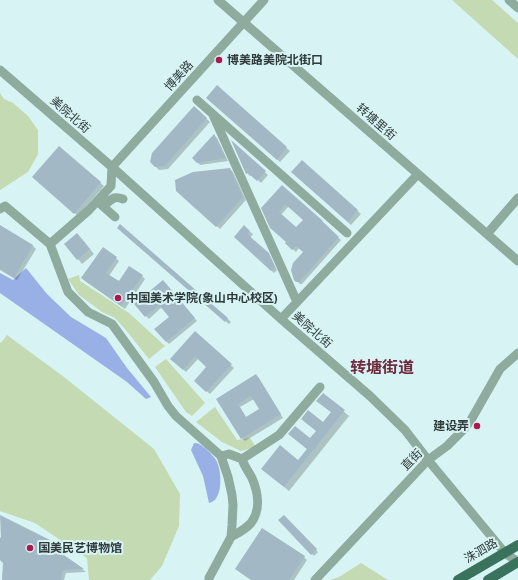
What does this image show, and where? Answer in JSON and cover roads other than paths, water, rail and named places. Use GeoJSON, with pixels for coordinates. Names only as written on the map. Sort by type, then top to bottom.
{"type":"FeatureCollection","features":[{"type":"Feature","properties":{"kind":"main road","name":"洙泗路"},"geometry":{"type":"LineString","coordinates":[[458,580],[518,545]]}},
{"type":"Feature","properties":{"kind":"main road"},"geometry":{"type":"LineString","coordinates":[[488,580],[518,562]]}},
{"type":"Feature","properties":{"kind":"street","name":"转塘里街"},"geometry":{"type":"LineString","coordinates":[[218,0],[518,261]]}},
{"type":"Feature","properties":{"kind":"street","name":"博美路"},"geometry":{"type":"LineString","coordinates":[[112,168],[264,0]]}},
{"type":"Feature","properties":{"kind":"street"},"geometry":{"type":"LineString","coordinates":[[508,0],[518,8]]}},
{"type":"Feature","properties":{"kind":"street","name":"美院北街"},"geometry":{"type":"LineString","coordinates":[[0,70],[370,396],[405,430],[505,553],[518,562]]}},
{"type":"Feature","properties":{"kind":"street"},"geometry":{"type":"LineString","coordinates":[[197,100],[347,233]]}},
{"type":"Feature","properties":{"kind":"street"},"geometry":{"type":"LineString","coordinates":[[213,115],[297,302]]}},
{"type":"Feature","properties":{"kind":"street"},"geometry":{"type":"LineString","coordinates":[[50,244],[89,210],[110,186],[112,168]]}},
{"type":"Feature","properties":{"kind":"street"},"geometry":{"type":"LineString","coordinates":[[281,319],[418,174]]}},
{"type":"Feature","properties":{"kind":"street"},"geometry":{"type":"LineString","coordinates":[[104,193],[103,200],[106,203],[113,198],[123,198]]}},
{"type":"Feature","properties":{"kind":"street"},"geometry":{"type":"LineString","coordinates":[[487,234],[518,198]]}},
{"type":"Feature","properties":{"kind":"street"},"geometry":{"type":"LineString","coordinates":[[97,201],[115,217]]}},
{"type":"Feature","properties":{"kind":"street"},"geometry":{"type":"LineString","coordinates":[[0,209],[5,206],[50,244],[68,292],[88,312],[112,324],[154,382],[168,406],[176,416],[221,456],[232,495],[233,505],[231,537],[209,578],[210,580]]}},
{"type":"Feature","properties":{"kind":"street","name":"直街"},"geometry":{"type":"LineString","coordinates":[[315,580],[428,460],[447,446],[464,429],[471,420],[500,369],[518,353]]}},
{"type":"Feature","properties":{"kind":"street"},"geometry":{"type":"LineString","coordinates":[[242,459],[279,435],[320,387]]}},
{"type":"Feature","properties":{"kind":"street"},"geometry":{"type":"LineString","coordinates":[[221,456],[229,454],[242,459],[252,477],[258,500],[255,516],[251,524],[231,537]]}},
{"type":"Feature","properties":{"kind":"water"},"geometry":{"type":"Polygon","coordinates":[[[26,268],[47,294],[71,317],[106,338],[127,368],[151,397],[146,399],[127,382],[0,293],[0,273],[13,280],[26,268]]]}},
{"type":"Feature","properties":{"kind":"water"},"geometry":{"type":"Polygon","coordinates":[[[194,443],[205,448],[215,458],[219,467],[219,492],[214,501],[209,503],[203,476],[191,450],[194,443]]]}},
{"type":"Feature","properties":{"kind":"place","name":"博美路美院北街口"},"geometry":{"type":"Point","coordinates":[219,60]}},
{"type":"Feature","properties":{"kind":"place","name":"中国美术学院(象山中心校区)"},"geometry":{"type":"Point","coordinates":[118,298]}},
{"type":"Feature","properties":{"kind":"place","name":"建设弄"},"geometry":{"type":"Point","coordinates":[477,426]}},
{"type":"Feature","properties":{"kind":"place","name":"国美民艺博物馆"},"geometry":{"type":"Point","coordinates":[30,548]}},
{"type":"Feature","properties":{"kind":"district","name":"转塘街道"},"geometry":{"type":"Point","coordinates":[382,368]}}]}
